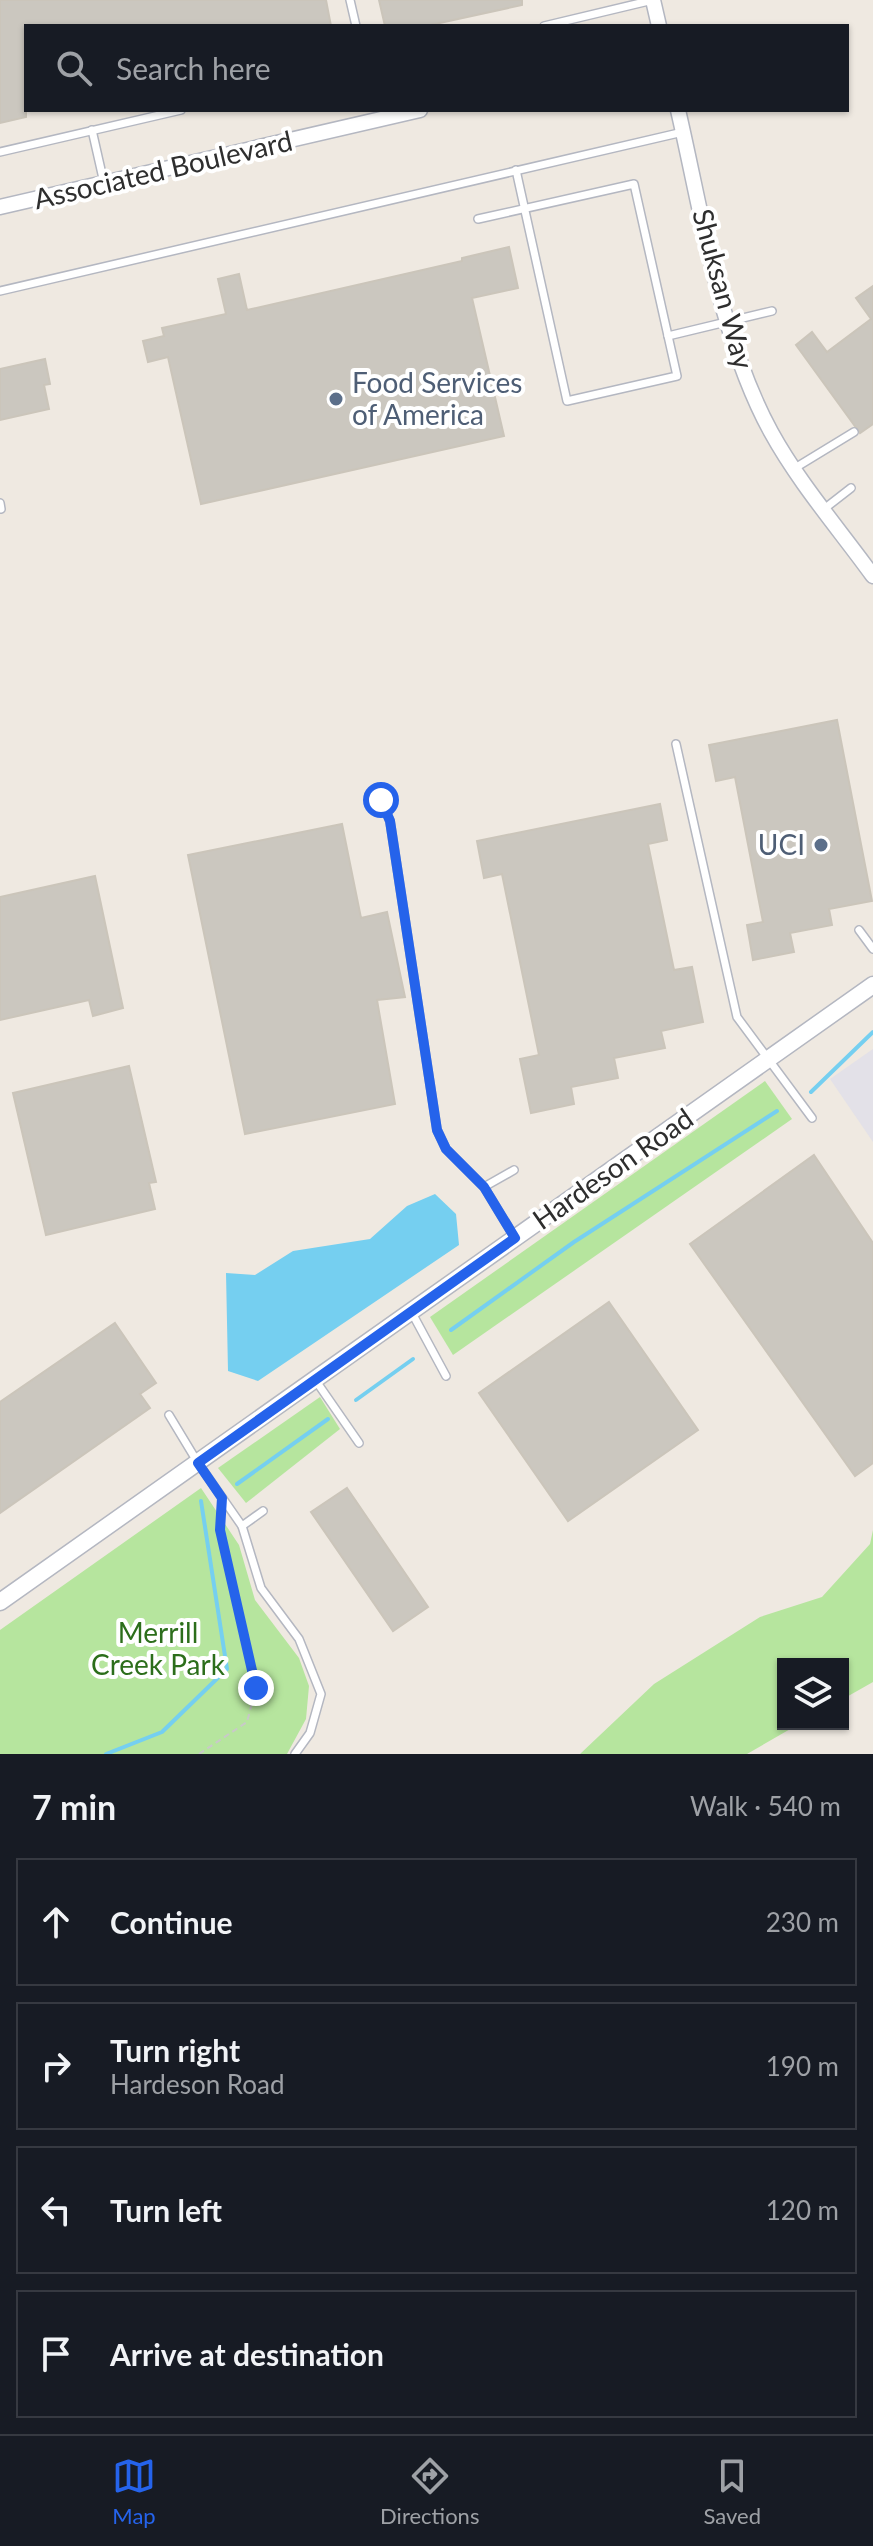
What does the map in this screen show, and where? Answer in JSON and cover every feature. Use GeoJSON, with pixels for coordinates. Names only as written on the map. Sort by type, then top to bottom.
{"type":"FeatureCollection","features":[{"type":"Feature","properties":{"kind":"street"},"geometry":{"type":"LineString","coordinates":[[653,0],[659,24]]}},
{"type":"Feature","properties":{"kind":"street","name":"Associated Boulevard"},"geometry":{"type":"LineString","coordinates":[[0,207],[105,184],[377,115],[403,112]]}},
{"type":"Feature","properties":{"kind":"street","name":"Shuksan Way"},"geometry":{"type":"LineString","coordinates":[[678,112],[727,323],[754,396],[771,432],[873,576]]}},
{"type":"Feature","properties":{"kind":"street","name":"Hardeson Road"},"geometry":{"type":"LineString","coordinates":[[0,1602],[873,985]]}},
{"type":"Feature","properties":{"kind":"lane"},"geometry":{"type":"LineString","coordinates":[[350,0],[356,24]]}},
{"type":"Feature","properties":{"kind":"lane"},"geometry":{"type":"LineString","coordinates":[[552,24],[653,0]]}},
{"type":"Feature","properties":{"kind":"lane"},"geometry":{"type":"LineString","coordinates":[[0,152],[172,112]]}},
{"type":"Feature","properties":{"kind":"lane"},"geometry":{"type":"LineString","coordinates":[[92,130],[105,184]]}},
{"type":"Feature","properties":{"kind":"lane"},"geometry":{"type":"LineString","coordinates":[[0,291],[683,132]]}},
{"type":"Feature","properties":{"kind":"lane"},"geometry":{"type":"LineString","coordinates":[[478,219],[524,208],[634,184],[677,376],[567,401],[524,208],[516,170]]}},
{"type":"Feature","properties":{"kind":"lane"},"geometry":{"type":"LineString","coordinates":[[668,336],[772,311]]}},
{"type":"Feature","properties":{"kind":"lane"},"geometry":{"type":"LineString","coordinates":[[795,468],[854,432]]}},
{"type":"Feature","properties":{"kind":"lane"},"geometry":{"type":"LineString","coordinates":[[824,509],[851,488]]}},
{"type":"Feature","properties":{"kind":"lane"},"geometry":{"type":"LineString","coordinates":[[676,744],[737,1017],[812,1118]]}},
{"type":"Feature","properties":{"kind":"lane"},"geometry":{"type":"LineString","coordinates":[[369,795],[381,800],[390,821],[437,1130],[446,1149],[484,1187],[515,1238]]}},
{"type":"Feature","properties":{"kind":"lane"},"geometry":{"type":"LineString","coordinates":[[859,930],[873,949]]}},
{"type":"Feature","properties":{"kind":"lane"},"geometry":{"type":"LineString","coordinates":[[484,1187],[514,1170]]}},
{"type":"Feature","properties":{"kind":"lane"},"geometry":{"type":"LineString","coordinates":[[411,1311],[446,1376]]}},
{"type":"Feature","properties":{"kind":"lane"},"geometry":{"type":"LineString","coordinates":[[314,1380],[359,1443]]}},
{"type":"Feature","properties":{"kind":"lane"},"geometry":{"type":"LineString","coordinates":[[169,1415],[242,1526],[261,1588],[299,1639],[321,1694],[310,1733],[295,1754]]}},
{"type":"Feature","properties":{"kind":"lane"},"geometry":{"type":"LineString","coordinates":[[242,1526],[263,1511]]}},
{"type":"Feature","properties":{"kind":"path"},"geometry":{"type":"LineString","coordinates":[[199,1754],[247,1722],[256,1688],[220,1530],[222,1498]]}},
{"type":"Feature","properties":{"kind":"shaded area"},"geometry":{"type":"Polygon","coordinates":[[[873,1049],[873,1142],[830,1079],[873,1049]]]}},
{"type":"Feature","properties":{"kind":"green space"},"geometry":{"type":"Polygon","coordinates":[[[765,1081],[792,1119],[453,1355],[430,1317],[765,1081]]]}},
{"type":"Feature","properties":{"kind":"green space"},"geometry":{"type":"Polygon","coordinates":[[[320,1397],[340,1429],[246,1503],[218,1468],[320,1397]]]}},
{"type":"Feature","properties":{"kind":"green space","name":"Merrill Creek Park"},"geometry":{"type":"Polygon","coordinates":[[[201,1488],[239,1545],[255,1600],[299,1658],[309,1686],[306,1719],[287,1754],[0,1754],[0,1630],[201,1488]]]}},
{"type":"Feature","properties":{"kind":"green space"},"geometry":{"type":"Polygon","coordinates":[[[873,1530],[873,1682],[849,1696],[849,1658],[777,1658],[777,1730],[789,1730],[747,1754],[580,1754],[654,1684],[760,1617],[822,1597],[870,1544],[873,1530]]]}},
{"type":"Feature","properties":{"kind":"water"},"geometry":{"type":"Polygon","coordinates":[[[435,1194],[456,1214],[459,1245],[258,1381],[228,1371],[226,1273],[255,1275],[293,1251],[370,1239],[407,1206],[435,1194]]]}},
{"type":"Feature","properties":{"kind":"building"},"geometry":{"type":"Polygon","coordinates":[[[0,0],[326,0],[331,24],[24,24],[26,117],[0,123],[0,0]]]}},
{"type":"Feature","properties":{"kind":"building"},"geometry":{"type":"Polygon","coordinates":[[[379,0],[522,0],[522,5],[435,24],[385,24],[379,0]]]}},
{"type":"Feature","properties":{"kind":"building","name":"Food Services of America"},"geometry":{"type":"Polygon","coordinates":[[[509,247],[518,288],[472,298],[504,436],[201,504],[168,357],[148,362],[143,341],[164,336],[162,328],[226,314],[218,279],[239,274],[247,310],[462,261],[462,258],[509,247]]]}},
{"type":"Feature","properties":{"kind":"building"},"geometry":{"type":"Polygon","coordinates":[[[873,286],[873,424],[860,433],[796,345],[812,332],[827,352],[871,319],[856,298],[873,286]]]}},
{"type":"Feature","properties":{"kind":"building"},"geometry":{"type":"Polygon","coordinates":[[[45,359],[50,384],[44,385],[49,409],[0,420],[0,369],[45,359]]]}},
{"type":"Feature","properties":{"kind":"building"},"geometry":{"type":"Polygon","coordinates":[[[837,720],[872,901],[829,909],[832,925],[790,933],[794,952],[753,960],[747,925],[763,922],[735,777],[716,781],[709,745],[837,720]]]}},
{"type":"Feature","properties":{"kind":"building"},"geometry":{"type":"Polygon","coordinates":[[[660,804],[667,840],[648,844],[674,970],[692,967],[703,1022],[661,1031],[665,1048],[614,1058],[618,1078],[571,1087],[574,1104],[531,1113],[520,1059],[539,1055],[502,874],[484,878],[477,841],[660,804]]]}},
{"type":"Feature","properties":{"kind":"building"},"geometry":{"type":"Polygon","coordinates":[[[342,824],[361,918],[387,912],[405,997],[377,1000],[395,1104],[245,1134],[188,855],[342,824]]]}},
{"type":"Feature","properties":{"kind":"building"},"geometry":{"type":"Polygon","coordinates":[[[95,876],[123,1008],[93,1016],[89,1000],[0,1020],[0,897],[95,876]]]}},
{"type":"Feature","properties":{"kind":"building"},"geometry":{"type":"Polygon","coordinates":[[[129,1066],[156,1182],[149,1183],[155,1209],[46,1235],[13,1093],[129,1066]]]}},
{"type":"Feature","properties":{"kind":"building"},"geometry":{"type":"Polygon","coordinates":[[[814,1155],[873,1243],[873,1463],[855,1476],[690,1244],[814,1155]]]}},
{"type":"Feature","properties":{"kind":"building"},"geometry":{"type":"Polygon","coordinates":[[[609,1302],[698,1430],[568,1521],[479,1393],[609,1302]]]}},
{"type":"Feature","properties":{"kind":"building"},"geometry":{"type":"Polygon","coordinates":[[[115,1323],[156,1383],[140,1394],[150,1408],[0,1513],[0,1402],[115,1323]]]}},
{"type":"Feature","properties":{"kind":"building"},"geometry":{"type":"Polygon","coordinates":[[[347,1488],[428,1607],[393,1631],[311,1512],[347,1488]]]}},
{"type":"Feature","properties":{"kind":"waterway"},"geometry":{"type":"LineString","coordinates":[[811,1092],[873,1032]]}},
{"type":"Feature","properties":{"kind":"waterway"},"geometry":{"type":"LineString","coordinates":[[451,1330],[574,1242],[777,1111]]}},
{"type":"Feature","properties":{"kind":"waterway"},"geometry":{"type":"LineString","coordinates":[[356,1400],[413,1359]]}},
{"type":"Feature","properties":{"kind":"waterway"},"geometry":{"type":"LineString","coordinates":[[237,1484],[328,1419]]}},
{"type":"Feature","properties":{"kind":"waterway"},"geometry":{"type":"LineString","coordinates":[[106,1754],[162,1732],[227,1669],[201,1501]]}},
{"type":"Feature","properties":{"kind":"place","name":"Food Services of America"},"geometry":{"type":"Point","coordinates":[336,399]}},
{"type":"Feature","properties":{"kind":"place","name":"UCI"},"geometry":{"type":"Point","coordinates":[821,845]}},
{"type":"Feature","properties":{"kind":"route"},"geometry":{"type":"LineString","coordinates":[[256,1688],[220,1530],[222,1498],[198,1463],[515,1238],[484,1187],[446,1149],[437,1130],[390,821],[381,800]]}}]}
